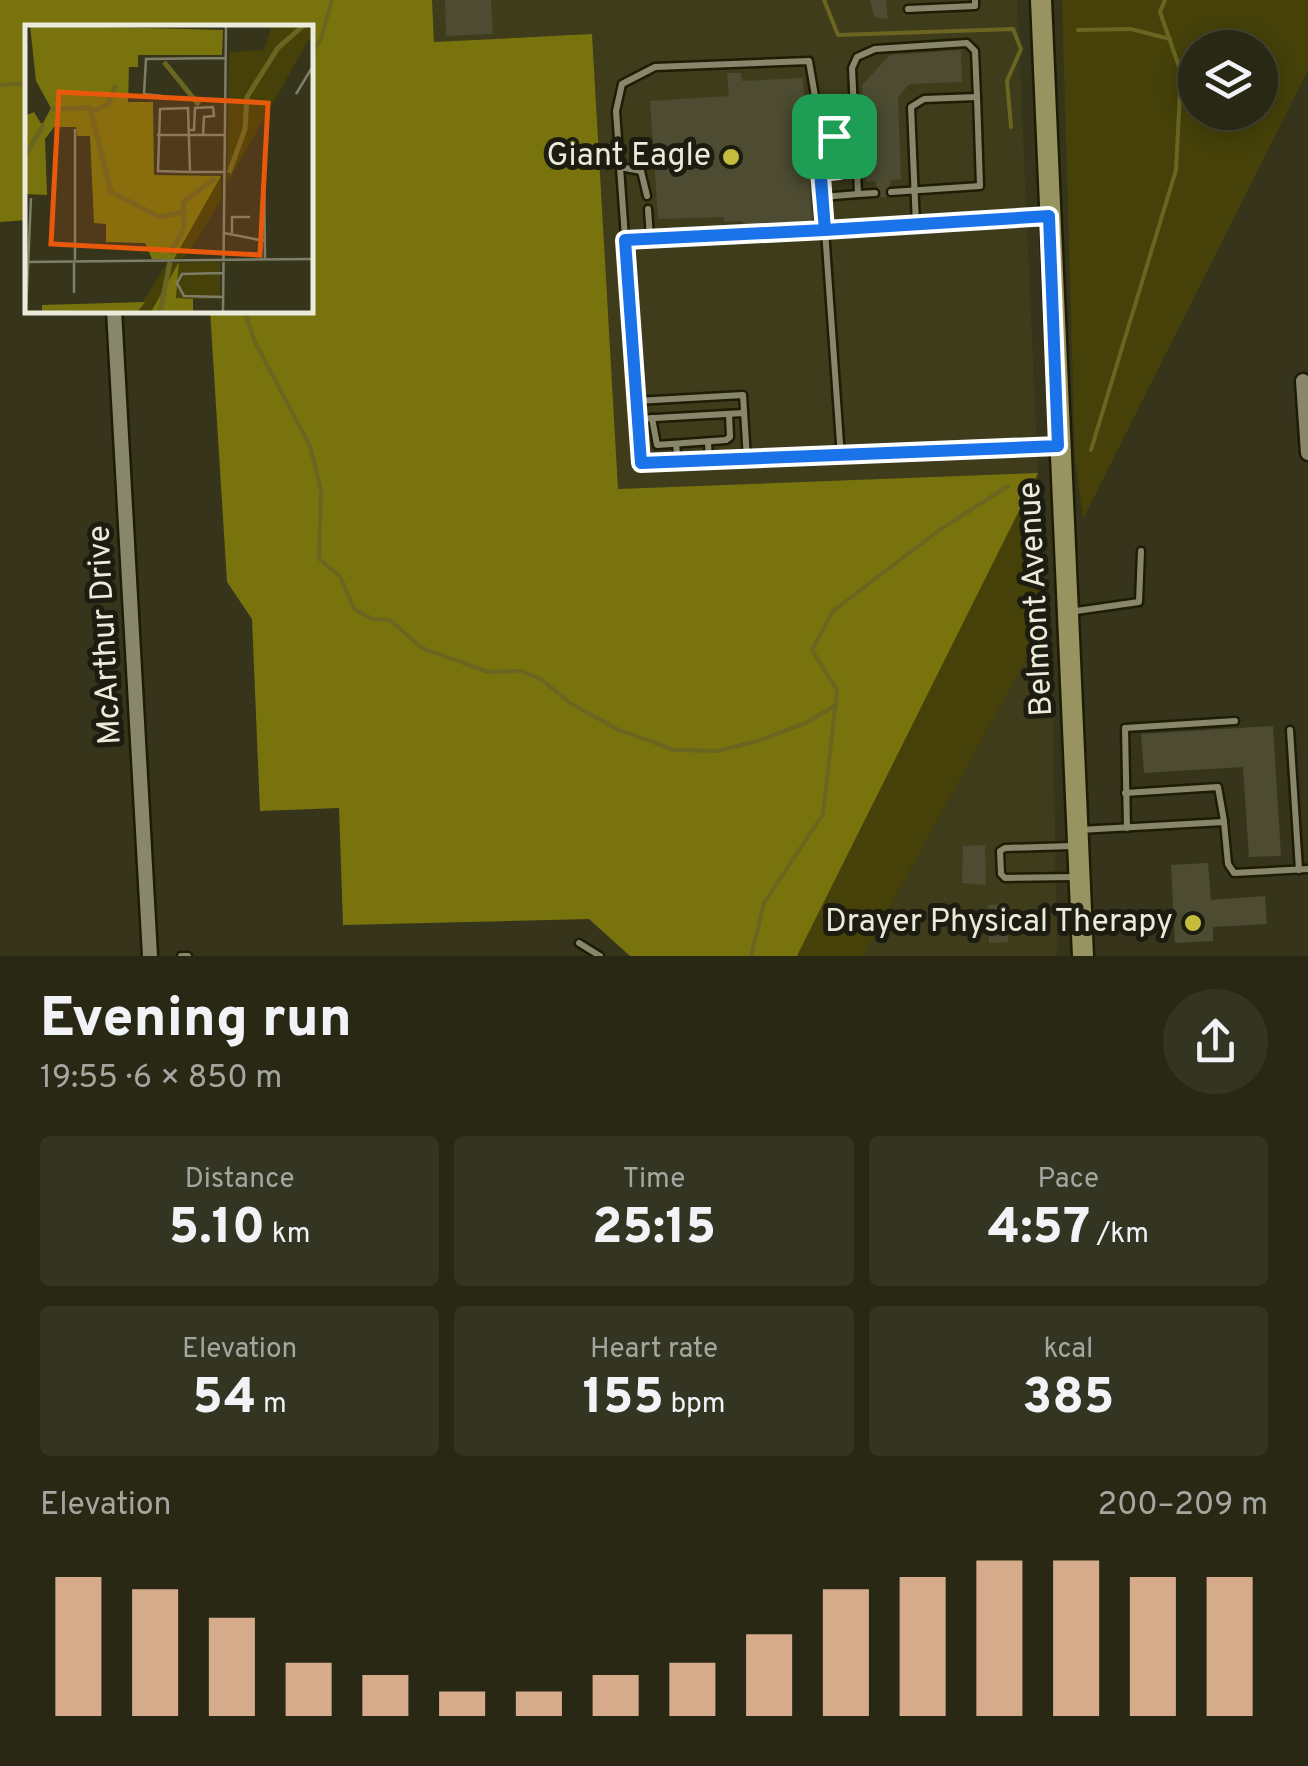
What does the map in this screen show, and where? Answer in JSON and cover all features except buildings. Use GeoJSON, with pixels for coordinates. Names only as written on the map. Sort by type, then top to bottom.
{"type":"FeatureCollection","features":[{"type":"Feature","properties":{"kind":"main road","name":"Belmont Avenue"},"geometry":{"type":"LineString","coordinates":[[1041,0],[1083,956]]}},
{"type":"Feature","properties":{"kind":"street","name":"McArthur Drive"},"geometry":{"type":"LineString","coordinates":[[114,312],[150,956]]}},
{"type":"Feature","properties":{"kind":"street"},"geometry":{"type":"LineString","coordinates":[[1303,381],[1308,453]]}},
{"type":"Feature","properties":{"kind":"lane"},"geometry":{"type":"LineString","coordinates":[[908,9],[975,6],[975,0]]}},
{"type":"Feature","properties":{"kind":"lane"},"geometry":{"type":"LineString","coordinates":[[858,194],[853,64],[868,50],[967,44],[975,50],[980,186],[891,192]]}},
{"type":"Feature","properties":{"kind":"lane"},"geometry":{"type":"LineString","coordinates":[[842,458],[812,68],[808,61],[800,59],[639,72],[622,84],[616,111],[641,463],[842,458],[1058,446]]}},
{"type":"Feature","properties":{"kind":"lane"},"geometry":{"type":"LineString","coordinates":[[916,225],[912,106],[924,99],[977,97]]}},
{"type":"Feature","properties":{"kind":"lane"},"geometry":{"type":"LineString","coordinates":[[816,102],[854,100]]}},
{"type":"Feature","properties":{"kind":"lane"},"geometry":{"type":"LineString","coordinates":[[818,137],[834,136],[842,143],[842,168],[820,172]]}},
{"type":"Feature","properties":{"kind":"lane"},"geometry":{"type":"LineString","coordinates":[[620,167],[641,171],[647,196]]}},
{"type":"Feature","properties":{"kind":"lane"},"geometry":{"type":"LineString","coordinates":[[822,197],[875,193]]}},
{"type":"Feature","properties":{"kind":"lane"},"geometry":{"type":"LineString","coordinates":[[648,209],[650,238]]}},
{"type":"Feature","properties":{"kind":"lane"},"geometry":{"type":"LineString","coordinates":[[625,240],[1049,216]]}},
{"type":"Feature","properties":{"kind":"lane"},"geometry":{"type":"LineString","coordinates":[[636,400],[743,395],[747,459]]}},
{"type":"Feature","properties":{"kind":"lane"},"geometry":{"type":"LineString","coordinates":[[705,397],[706,415]]}},
{"type":"Feature","properties":{"kind":"lane"},"geometry":{"type":"LineString","coordinates":[[673,398],[674,417]]}},
{"type":"Feature","properties":{"kind":"lane"},"geometry":{"type":"LineString","coordinates":[[652,418],[654,444],[676,444],[729,439],[729,414]]}},
{"type":"Feature","properties":{"kind":"lane"},"geometry":{"type":"LineString","coordinates":[[637,419],[744,414]]}},
{"type":"Feature","properties":{"kind":"lane"},"geometry":{"type":"LineString","coordinates":[[708,442],[710,461]]}},
{"type":"Feature","properties":{"kind":"lane"},"geometry":{"type":"LineString","coordinates":[[676,444],[678,463]]}},
{"type":"Feature","properties":{"kind":"lane"},"geometry":{"type":"LineString","coordinates":[[1068,612],[1139,602],[1142,551]]}},
{"type":"Feature","properties":{"kind":"lane"},"geometry":{"type":"LineString","coordinates":[[1127,828],[1125,728],[1236,722]]}},
{"type":"Feature","properties":{"kind":"lane"},"geometry":{"type":"LineString","coordinates":[[1290,730],[1298,870]]}},
{"type":"Feature","properties":{"kind":"lane"},"geometry":{"type":"LineString","coordinates":[[1124,793],[1218,787],[1228,864],[1234,873],[1308,870]]}},
{"type":"Feature","properties":{"kind":"lane"},"geometry":{"type":"LineString","coordinates":[[1080,877],[1005,878],[1000,851],[1127,828],[1224,822]]}},
{"type":"Feature","properties":{"kind":"lane"},"geometry":{"type":"LineString","coordinates":[[579,943],[600,956]]}},
{"type":"Feature","properties":{"kind":"shaded area"},"geometry":{"type":"Polygon","coordinates":[[[0,0],[432,0],[434,42],[592,34],[618,489],[1038,473],[797,956],[630,956],[589,919],[343,925],[339,808],[260,811],[252,619],[227,582],[210,312],[312,312],[312,25],[25,25],[25,220],[0,222],[0,0]]]}},
{"type":"Feature","properties":{"kind":"shaded area"},"geometry":{"type":"Polygon","coordinates":[[[432,0],[1017,0],[1038,473],[617,489],[592,34],[434,42],[432,0]]]}},
{"type":"Feature","properties":{"kind":"shaded area"},"geometry":{"type":"Polygon","coordinates":[[[1062,0],[1308,0],[1308,70],[1278,130],[1278,30],[1178,30],[1178,130],[1278,130],[1083,519],[1075,457],[1062,0]]]}},
{"type":"Feature","properties":{"kind":"shaded area"},"geometry":{"type":"Polygon","coordinates":[[[1038,473],[1045,625],[863,956],[797,956],[1038,473]]]}},
{"type":"Feature","properties":{"kind":"shaded area"},"geometry":{"type":"Polygon","coordinates":[[[1045,625],[1053,717],[1057,956],[863,956],[1045,625]]]}},
{"type":"Feature","properties":{"kind":"waterway"},"geometry":{"type":"LineString","coordinates":[[312,53],[321,39],[332,0]]}},
{"type":"Feature","properties":{"kind":"waterway"},"geometry":{"type":"LineString","coordinates":[[824,0],[838,35],[1013,29],[1021,49],[1007,81],[1011,127]]}},
{"type":"Feature","properties":{"kind":"waterway"},"geometry":{"type":"LineString","coordinates":[[1091,450],[1176,170],[1181,72],[1160,12],[1165,0]]}},
{"type":"Feature","properties":{"kind":"waterway"},"geometry":{"type":"LineString","coordinates":[[1078,30],[1131,29],[1170,39]]}},
{"type":"Feature","properties":{"kind":"waterway"},"geometry":{"type":"LineString","coordinates":[[0,85],[25,83]]}},
{"type":"Feature","properties":{"kind":"waterway"},"geometry":{"type":"LineString","coordinates":[[245,312],[255,342],[310,446],[321,490],[319,559],[340,576],[354,609],[373,619],[390,620],[422,648],[488,672],[521,671],[541,679],[570,703],[617,729],[674,750],[717,751],[754,742],[806,723],[836,705]]}},
{"type":"Feature","properties":{"kind":"waterway"},"geometry":{"type":"LineString","coordinates":[[751,956],[764,903],[823,814],[837,690],[812,650],[833,611],[938,531],[1008,486]]}},
{"type":"Feature","properties":{"kind":"place","name":"Giant Eagle"},"geometry":{"type":"Point","coordinates":[731,157]}},
{"type":"Feature","properties":{"kind":"place","name":"Drayer Physical Therapy"},"geometry":{"type":"Point","coordinates":[1193,923]}},
{"type":"Feature","properties":{"kind":"route"},"geometry":{"type":"LineString","coordinates":[[834,136],[818,137],[822,197],[825,230],[625,240],[641,463],[842,458],[1058,446],[1049,216],[825,230],[822,197],[820,172],[839,170],[843,165],[842,143],[834,136]]}}]}
